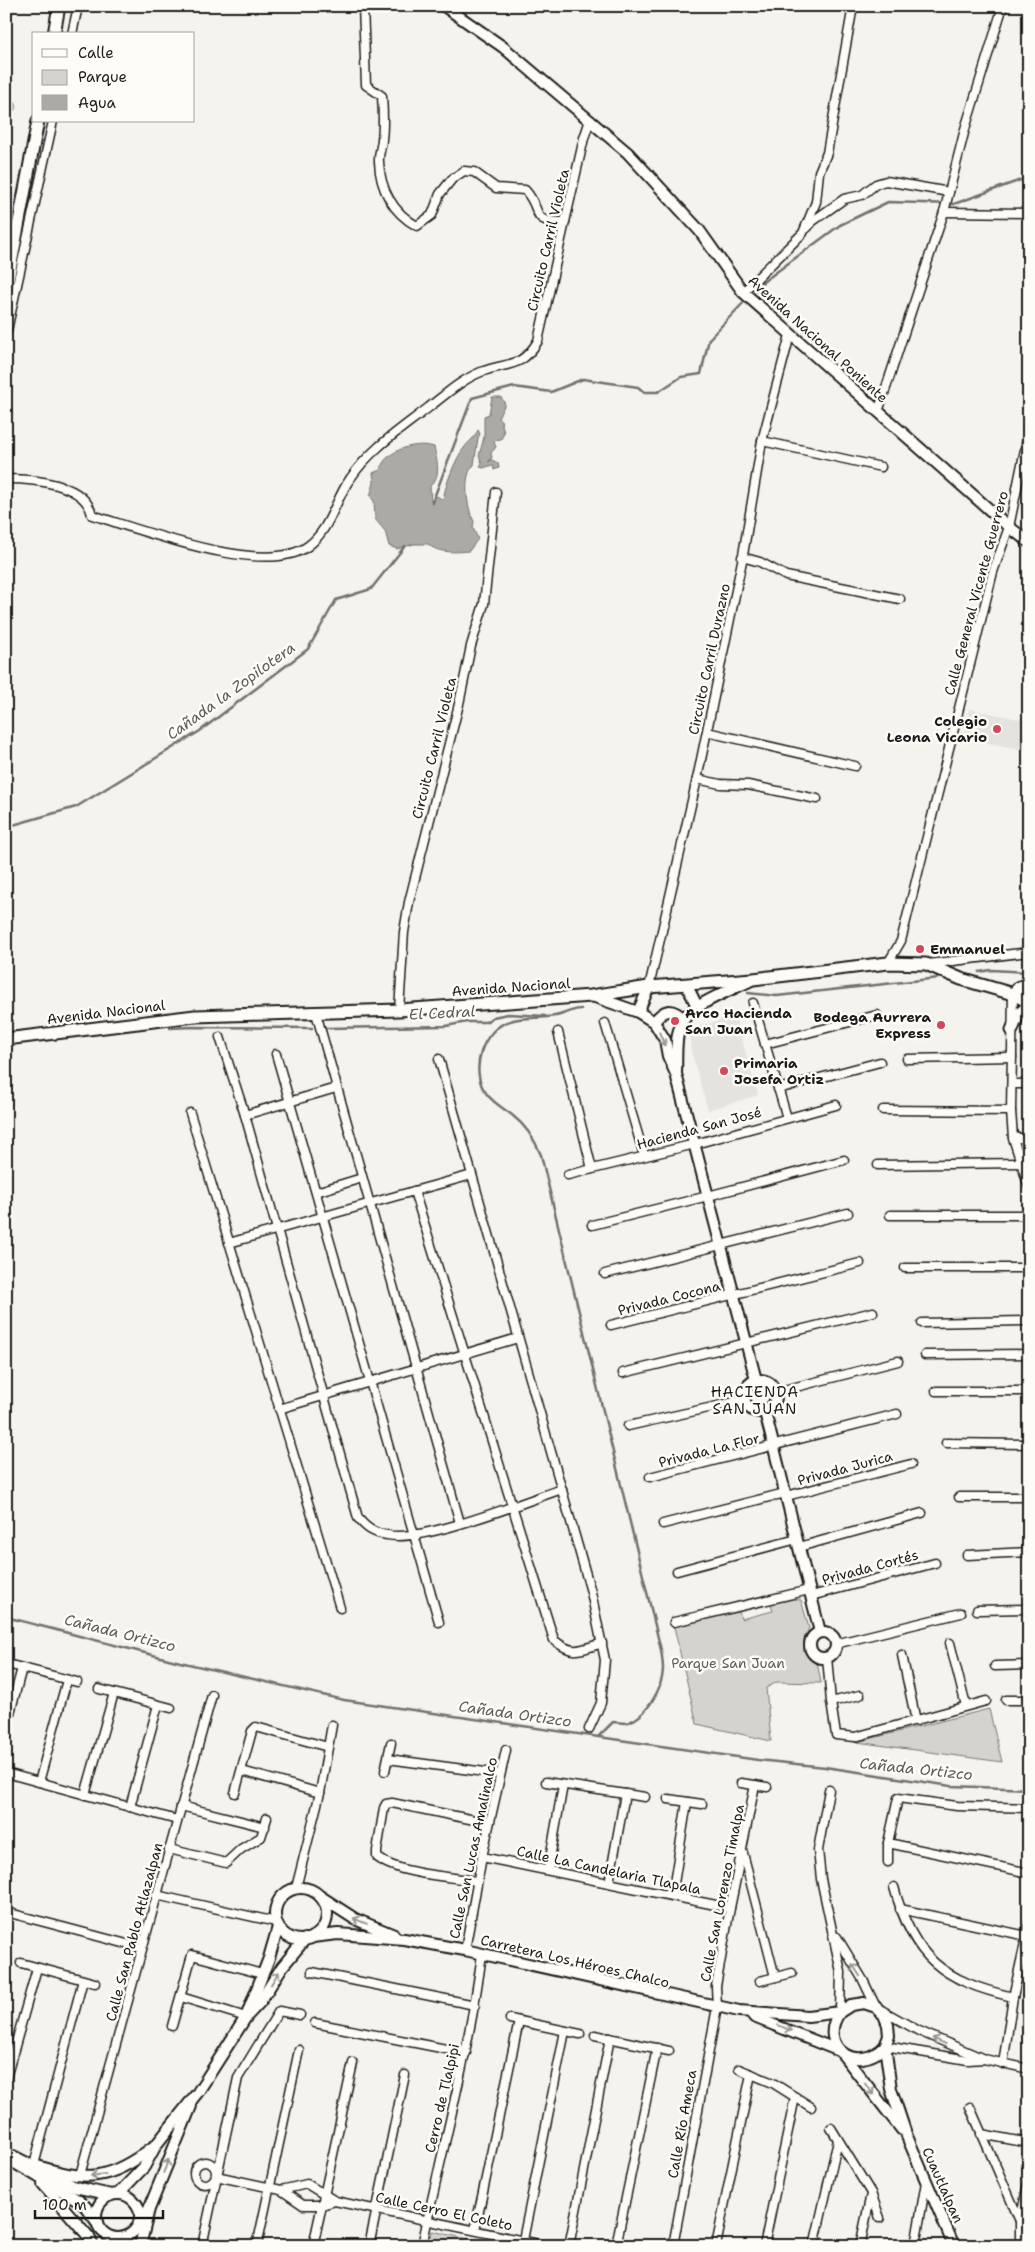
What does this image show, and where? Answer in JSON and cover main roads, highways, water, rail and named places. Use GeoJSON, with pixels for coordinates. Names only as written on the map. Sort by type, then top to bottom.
{"type":"FeatureCollection","features":[{"type":"Feature","properties":{"kind":"main road"},"geometry":{"type":"LineString","coordinates":[[54,32],[59,6]]}},
{"type":"Feature","properties":{"kind":"main road"},"geometry":{"type":"LineString","coordinates":[[6,290],[38,122]]}},
{"type":"Feature","properties":{"kind":"main road","name":"Avenida Nacional"},"geometry":{"type":"LineString","coordinates":[[6,1039],[177,1018],[399,1010],[591,996],[649,987],[753,979],[888,963],[926,964],[961,979],[1022,998],[1029,998]]}},
{"type":"Feature","properties":{"kind":"main road"},"geometry":{"type":"LineString","coordinates":[[1012,994],[1019,987],[1029,985]]}},
{"type":"Feature","properties":{"kind":"main road"},"geometry":{"type":"LineString","coordinates":[[1012,1030],[1018,1015],[1029,1005]]}},
{"type":"Feature","properties":{"kind":"water"},"geometry":{"type":"Polygon","coordinates":[[[492,397],[501,397],[505,404],[498,418],[501,420],[504,433],[501,439],[494,442],[496,447],[491,453],[492,458],[488,462],[492,460],[498,463],[499,468],[494,470],[493,465],[480,467],[482,463],[479,456],[484,437],[484,416],[489,414],[492,397]]]}},
{"type":"Feature","properties":{"kind":"water"},"geometry":{"type":"Polygon","coordinates":[[[478,430],[480,434],[474,465],[468,476],[467,492],[469,509],[474,521],[473,528],[478,539],[469,551],[442,551],[428,544],[414,544],[397,549],[389,546],[385,531],[375,519],[374,501],[370,496],[374,483],[373,473],[380,470],[388,457],[402,449],[419,445],[434,447],[438,468],[436,478],[430,486],[431,501],[437,496],[443,500],[448,480],[457,459],[478,430]]]}},
{"type":"Feature","properties":{"kind":"waterway","name":"Cañada la Zopilotera"},"geometry":{"type":"LineString","coordinates":[[750,296],[763,282],[840,225],[888,202],[954,204],[1029,177]]}},
{"type":"Feature","properties":{"kind":"waterway","name":"Cañada la Zopilotera"},"geometry":{"type":"LineString","coordinates":[[432,503],[472,398],[514,387],[551,392],[583,379],[638,387],[644,392],[658,392],[681,377],[701,374],[709,339],[746,300]]}},
{"type":"Feature","properties":{"kind":"waterway","name":"Cañada la Zopilotera"},"geometry":{"type":"LineString","coordinates":[[6,827],[76,807],[200,731],[308,649],[336,600],[371,589],[405,546]]}},
{"type":"Feature","properties":{"kind":"waterway"},"geometry":{"type":"LineString","coordinates":[[979,972],[991,970],[1029,972]]}},
{"type":"Feature","properties":{"kind":"waterway"},"geometry":{"type":"LineString","coordinates":[[748,993],[777,996],[939,978]]}},
{"type":"Feature","properties":{"kind":"waterway"},"geometry":{"type":"LineString","coordinates":[[581,1009],[550,1017],[515,1019],[500,1025],[486,1041],[481,1052],[479,1074],[481,1084],[489,1097],[521,1123],[533,1138],[541,1155],[661,1650],[662,1678],[652,1702],[640,1716],[625,1723],[613,1722],[598,1737]]}},
{"type":"Feature","properties":{"kind":"waterway","name":"El Cedral"},"geometry":{"type":"LineString","coordinates":[[327,1028],[446,1026],[467,1022],[486,1022],[493,1017],[508,1014],[545,1016]]}},
{"type":"Feature","properties":{"kind":"waterway","name":"El Cedral"},"geometry":{"type":"LineString","coordinates":[[170,1028],[312,1028]]}},
{"type":"Feature","properties":{"kind":"waterway","name":"Cañada Ortizco"},"geometry":{"type":"LineString","coordinates":[[6,1617],[180,1662],[344,1700],[951,1786],[1029,1789]]}},
{"type":"Feature","properties":{"kind":"place","name":"Colegio Leona Vicario"},"geometry":{"type":"Point","coordinates":[997,729]}},
{"type":"Feature","properties":{"kind":"place","name":"Emmanuel"},"geometry":{"type":"Point","coordinates":[920,949]}},
{"type":"Feature","properties":{"kind":"place","name":"Arco Hacienda San Juan"},"geometry":{"type":"Point","coordinates":[675,1021]}},
{"type":"Feature","properties":{"kind":"place","name":"Bodega Aurrera Express"},"geometry":{"type":"Point","coordinates":[941,1025]}},
{"type":"Feature","properties":{"kind":"place","name":"Primaria Josefa Ortiz"},"geometry":{"type":"Point","coordinates":[724,1071]}},
{"type":"Feature","properties":{"kind":"district","name":"HACIENDA SAN JUAN"},"geometry":{"type":"Point","coordinates":[755,1400]}},
{"type":"Feature","properties":{"kind":"park label","name":"Parque San Juan"},"geometry":{"type":"Point","coordinates":[728,1663]}}]}
